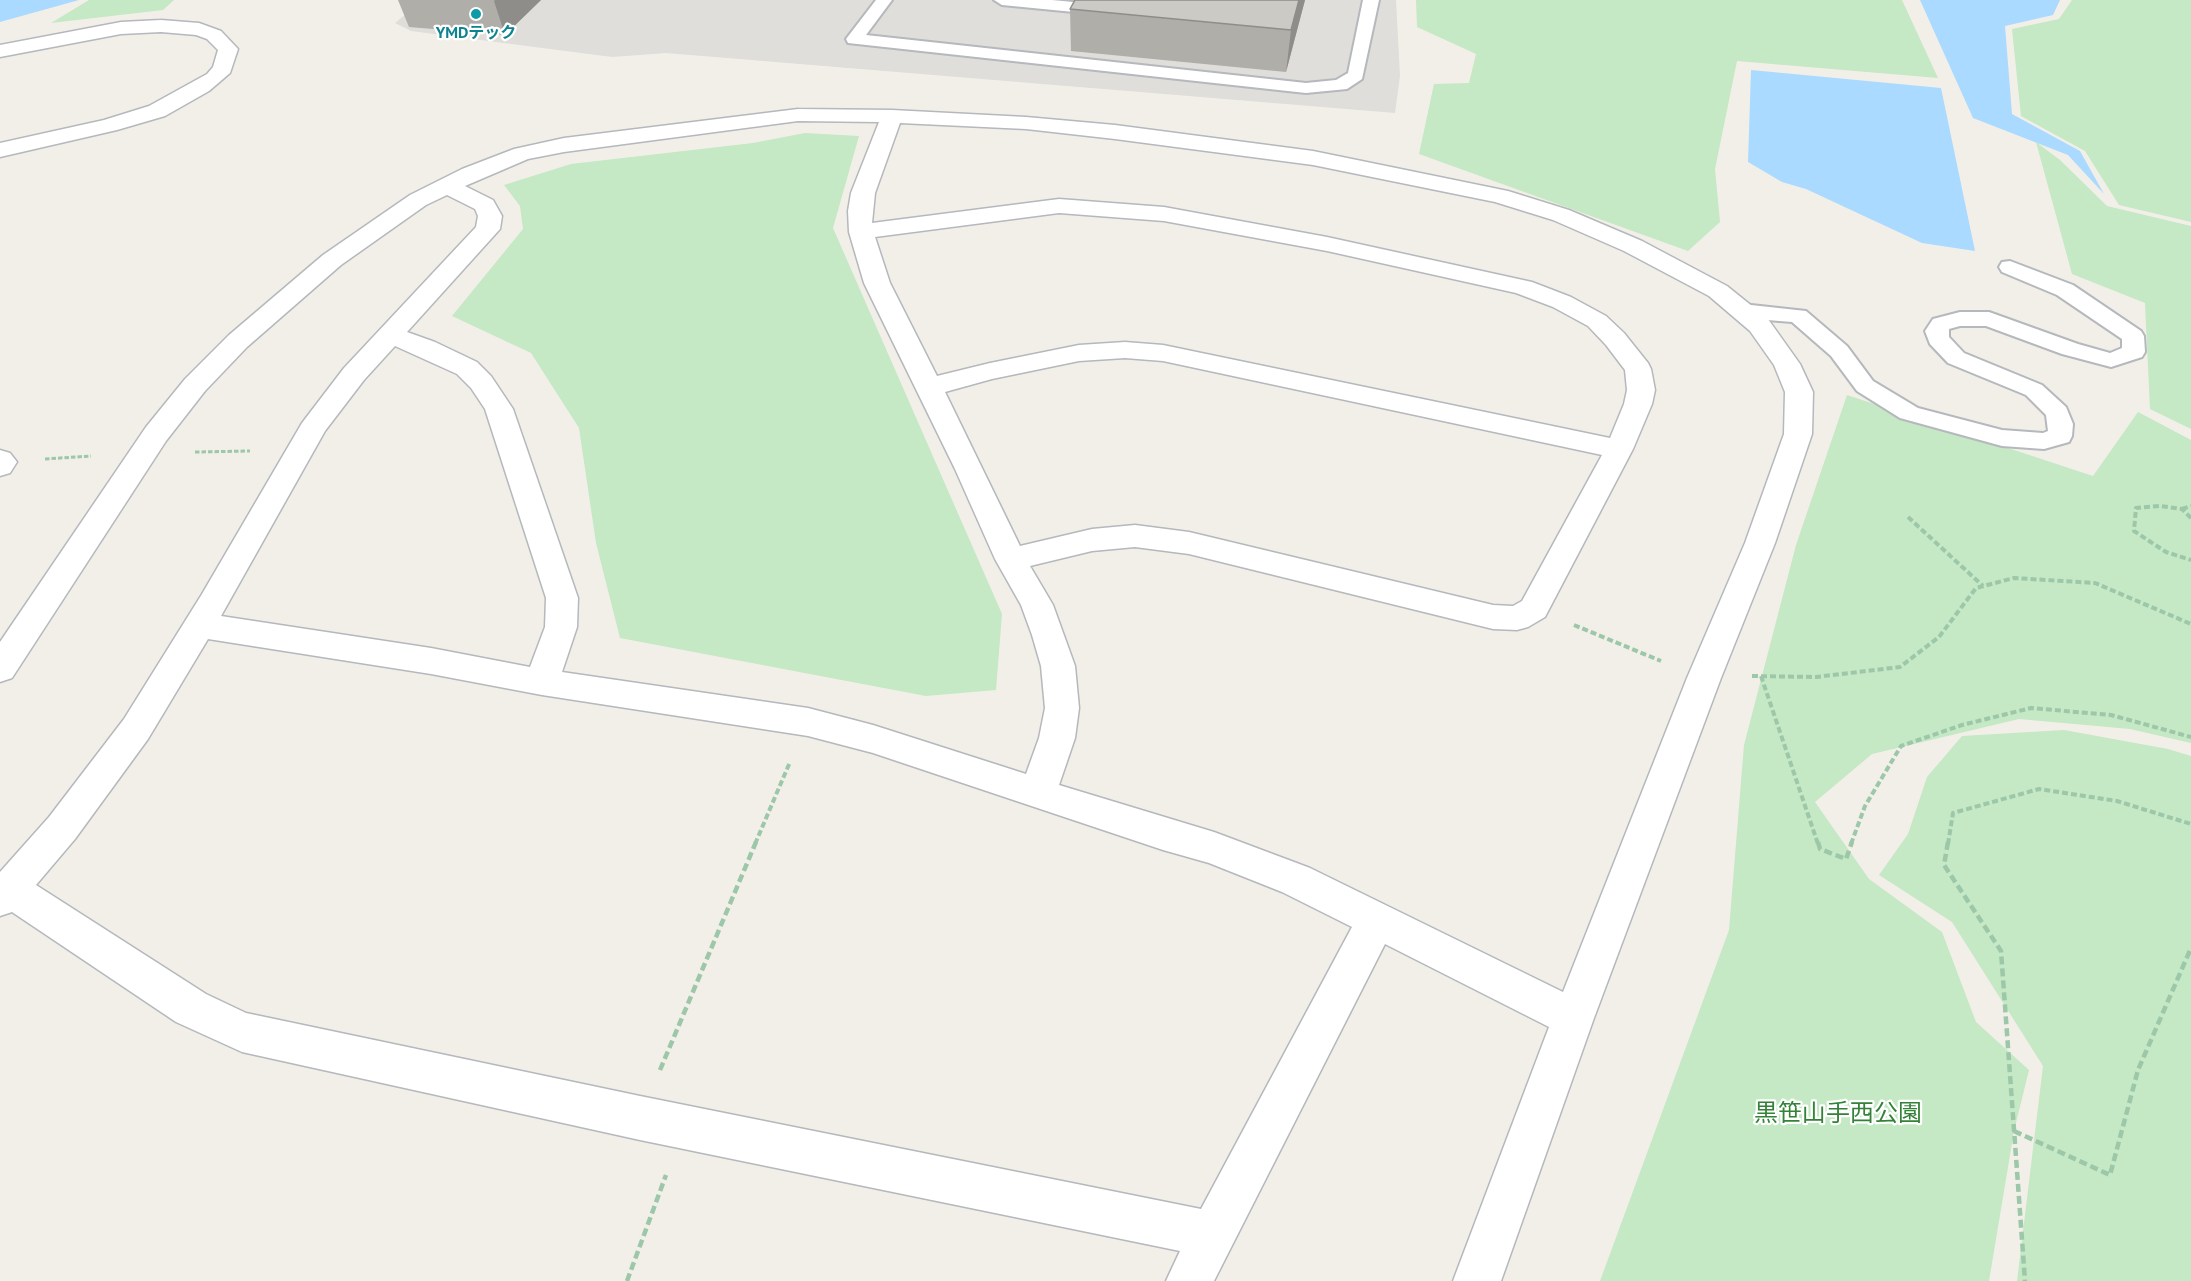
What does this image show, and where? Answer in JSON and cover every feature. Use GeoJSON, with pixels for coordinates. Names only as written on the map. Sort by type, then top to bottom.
{"type":"FeatureCollection","features":[{"type":"Feature","properties":{"kind":"street"},"geometry":{"type":"LineString","coordinates":[[0,51],[111,29],[161,26],[199,29],[214,35],[228,49],[223,69],[214,78],[157,111],[109,125],[0,150]]}},
{"type":"Feature","properties":{"kind":"street"},"geometry":{"type":"LineString","coordinates":[[0,669],[156,434],[195,386],[238,341],[332,260],[418,200],[446,185],[522,154],[564,145],[763,118],[829,114],[1026,123],[1313,158],[1484,192],[1561,215],[1633,246],[1718,291],[1742,311],[1766,333],[1787,364],[1799,392],[1800,419],[1798,434],[1760,543],[1704,678],[1573,1018],[1477,1281]]}},
{"type":"Feature","properties":{"kind":"street"},"geometry":{"type":"LineString","coordinates":[[892,116],[863,193],[860,211],[861,232],[877,283],[930,387],[1011,559],[1037,605],[1058,666],[1062,708],[1057,738],[1038,792]]}},
{"type":"Feature","properties":{"kind":"street"},"geometry":{"type":"LineString","coordinates":[[446,185],[485,205],[490,216],[488,229],[354,374],[312,429],[200,625],[115,760],[62,828],[5,894],[191,1008],[242,1032],[640,1118],[1212,1234]]}},
{"type":"Feature","properties":{"kind":"street"},"geometry":{"type":"LineString","coordinates":[[861,232],[1050,207],[1086,207],[1164,214],[1327,244],[1523,287],[1562,302],[1597,321],[1615,339],[1638,369],[1641,390],[1638,404],[1619,449],[1534,609],[1517,618],[1493,617],[1189,543],[1135,536],[1092,540],[1011,559]]}},
{"type":"Feature","properties":{"kind":"street"},"geometry":{"type":"LineString","coordinates":[[390,335],[426,348],[467,368],[481,382],[499,409],[562,598],[561,627],[542,682]]}},
{"type":"Feature","properties":{"kind":"street"},"geometry":{"type":"LineString","coordinates":[[930,387],[990,371],[1079,353],[1125,350],[1162,353],[1619,449]]}},
{"type":"Feature","properties":{"kind":"street"},"geometry":{"type":"LineString","coordinates":[[0,460],[2,462],[0,466]]}},
{"type":"Feature","properties":{"kind":"street"},"geometry":{"type":"LineString","coordinates":[[200,625],[431,661],[542,682],[807,722],[873,739],[1163,834],[1214,848],[1296,880],[1573,1018]]}},
{"type":"Feature","properties":{"kind":"street"},"geometry":{"type":"LineString","coordinates":[[1190,1281],[1212,1234],[1376,921]]}},
{"type":"Feature","properties":{"kind":"lane"},"geometry":{"type":"LineString","coordinates":[[884,0],[854,39],[1306,88],[1341,85],[1356,75],[1371,0]]}},
{"type":"Feature","properties":{"kind":"lane"},"geometry":{"type":"LineString","coordinates":[[1002,0],[1084,8]]}},
{"type":"Feature","properties":{"kind":"lane"},"geometry":{"type":"LineString","coordinates":[[1742,311],[1798,316],[1839,351],[1865,386],[1910,413],[2002,438],[2044,441],[2060,436],[2061,424],[2057,412],[2034,390],[1956,358],[1938,339],[1936,331],[1941,324],[1960,319],[1989,319],[2070,349],[2111,360],[2134,352],[2133,336],[2065,290],[2010,267]]}},
{"type":"Feature","properties":{"kind":"path"},"geometry":{"type":"LineString","coordinates":[[2191,506],[2182,509],[2160,506],[2136,508],[2134,531],[2166,552],[2191,560]]}},
{"type":"Feature","properties":{"kind":"path"},"geometry":{"type":"LineString","coordinates":[[2182,509],[2191,518]]}},
{"type":"Feature","properties":{"kind":"path"},"geometry":{"type":"LineString","coordinates":[[1908,517],[1983,587]]}},
{"type":"Feature","properties":{"kind":"path"},"geometry":{"type":"LineString","coordinates":[[2191,624],[2095,583],[2014,578],[1976,588],[1939,637],[1900,667],[1816,677],[1761,675],[1820,849],[1846,859],[1865,806],[1901,746],[1962,725],[2031,708],[2111,715],[2191,737]]}},
{"type":"Feature","properties":{"kind":"path"},"geometry":{"type":"LineString","coordinates":[[1534,609],[1704,678]]}},
{"type":"Feature","properties":{"kind":"path"},"geometry":{"type":"LineString","coordinates":[[640,1118],[807,722]]}},
{"type":"Feature","properties":{"kind":"path"},"geometry":{"type":"LineString","coordinates":[[2025,1281],[2001,951],[1944,865],[1953,813],[2039,789],[2117,801],[2191,824]]}},
{"type":"Feature","properties":{"kind":"path"},"geometry":{"type":"LineString","coordinates":[[2014,1131],[2110,1175],[2138,1070],[2191,948]]}},
{"type":"Feature","properties":{"kind":"path"},"geometry":{"type":"LineString","coordinates":[[627,1281],[683,1126]]}},
{"type":"Feature","properties":{"kind":"shaded area"},"geometry":{"type":"Polygon","coordinates":[[[423,0],[1396,0],[1400,76],[1395,113],[666,53],[612,57],[411,31],[395,23],[423,0]]]}},
{"type":"Feature","properties":{"kind":"green space"},"geometry":{"type":"Polygon","coordinates":[[[89,0],[174,0],[163,10],[51,23],[89,0]]]}},
{"type":"Feature","properties":{"kind":"green space"},"geometry":{"type":"Polygon","coordinates":[[[1416,0],[1902,0],[1938,78],[1737,61],[1715,169],[1720,222],[1688,251],[1419,154],[1434,84],[1469,83],[1476,54],[1417,27],[1416,0]]]}},
{"type":"Feature","properties":{"kind":"green space"},"geometry":{"type":"Polygon","coordinates":[[[2072,0],[2191,0],[2191,222],[2119,205],[2085,151],[2021,116],[2012,29],[2059,19],[2072,0]]]}},
{"type":"Feature","properties":{"kind":"green space"},"geometry":{"type":"Polygon","coordinates":[[[805,133],[859,136],[833,228],[1002,614],[996,690],[926,696],[620,638],[596,543],[579,428],[531,353],[452,316],[523,229],[520,206],[504,185],[571,164],[753,143],[805,133]]]}},
{"type":"Feature","properties":{"kind":"green space"},"geometry":{"type":"Polygon","coordinates":[[[2036,142],[2060,160],[2107,206],[2191,226],[2191,429],[2150,409],[2145,303],[2072,274],[2036,142]]]}},
{"type":"Feature","properties":{"kind":"green space","name":"黒笹山手西公園"},"geometry":{"type":"Polygon","coordinates":[[[1847,395],[2093,476],[2138,412],[2191,440],[2191,743],[2130,729],[2019,719],[1872,754],[1815,802],[1869,879],[1942,932],[1976,1022],[2029,1070],[2014,1131],[1989,1281],[1600,1281],[1729,930],[1744,745],[1796,545],[1847,395]]]}},
{"type":"Feature","properties":{"kind":"green space"},"geometry":{"type":"Polygon","coordinates":[[[2064,730],[2168,749],[2191,756],[2191,1281],[2017,1281],[2043,1066],[1952,922],[1879,875],[1908,834],[1927,777],[1962,736],[2064,730]]]}},
{"type":"Feature","properties":{"kind":"water"},"geometry":{"type":"Polygon","coordinates":[[[0,0],[79,0],[0,22],[0,0]]]}},
{"type":"Feature","properties":{"kind":"water"},"geometry":{"type":"Polygon","coordinates":[[[1920,0],[2060,0],[2053,15],[2005,26],[2012,114],[2080,151],[2104,194],[2068,155],[1973,118],[1920,0]]]}},
{"type":"Feature","properties":{"kind":"water"},"geometry":{"type":"Polygon","coordinates":[[[1751,70],[1941,88],[1975,251],[1922,243],[1806,189],[1782,182],[1748,162],[1751,70]]]}},
{"type":"Feature","properties":{"kind":"building"},"geometry":{"type":"Polygon","coordinates":[[[1075,0],[1299,0],[1291,30],[1070,9],[1075,0]]]}},
{"type":"Feature","properties":{"kind":"place","name":"YMDテック"},"geometry":{"type":"Point","coordinates":[476,14]}}]}
